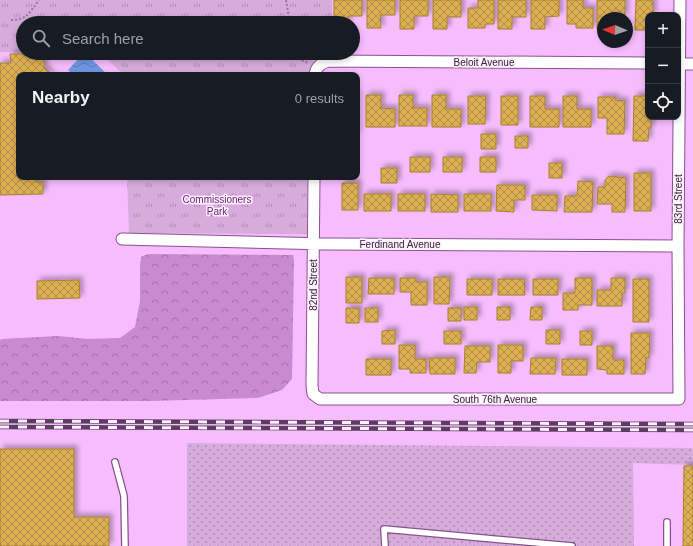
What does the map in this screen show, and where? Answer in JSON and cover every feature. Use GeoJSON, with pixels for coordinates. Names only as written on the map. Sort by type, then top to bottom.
{"type":"FeatureCollection","features":[{"type":"Feature","properties":{"kind":"street","name":"83rd Street"},"geometry":{"type":"LineString","coordinates":[[679,48],[680,0]]}},
{"type":"Feature","properties":{"kind":"street","name":"Beloit Avenue"},"geometry":{"type":"LineString","coordinates":[[317,69],[328,61],[645,63]]}},
{"type":"Feature","properties":{"kind":"street"},"geometry":{"type":"LineString","coordinates":[[681,64],[693,64]]}},
{"type":"Feature","properties":{"kind":"street","name":"83rd Street"},"geometry":{"type":"LineString","coordinates":[[679,84],[679,399]]}},
{"type":"Feature","properties":{"kind":"street","name":"82nd Street"},"geometry":{"type":"LineString","coordinates":[[313,394],[314,180]]}},
{"type":"Feature","properties":{"kind":"street","name":"Ferdinand Avenue"},"geometry":{"type":"LineString","coordinates":[[122,239],[313,242],[329,244],[678,246]]}},
{"type":"Feature","properties":{"kind":"street","name":"South 76th Avenue"},"geometry":{"type":"LineString","coordinates":[[313,394],[320,399],[331,400],[679,399]]}},
{"type":"Feature","properties":{"kind":"lane"},"geometry":{"type":"LineString","coordinates":[[115,462],[124,496],[125,546]]}},
{"type":"Feature","properties":{"kind":"lane"},"geometry":{"type":"LineString","coordinates":[[667,546],[668,522]]}},
{"type":"Feature","properties":{"kind":"lane"},"geometry":{"type":"LineString","coordinates":[[384,546],[384,529],[572,546]]}},
{"type":"Feature","properties":{"kind":"path"},"geometry":{"type":"LineString","coordinates":[[27,16],[39,0]]}},
{"type":"Feature","properties":{"kind":"path"},"geometry":{"type":"LineString","coordinates":[[286,0],[289,16]]}},
{"type":"Feature","properties":{"kind":"path"},"geometry":{"type":"LineString","coordinates":[[11,20],[16,20]]}},
{"type":"Feature","properties":{"kind":"path"},"geometry":{"type":"LineString","coordinates":[[302,60],[317,69]]}},
{"type":"Feature","properties":{"kind":"green space"},"geometry":{"type":"Polygon","coordinates":[[[0,0],[332,0],[332,16],[16,16],[16,52],[0,52],[0,0]]]}},
{"type":"Feature","properties":{"kind":"green space"},"geometry":{"type":"Polygon","coordinates":[[[108,60],[315,60],[309,72],[121,72],[108,60]]]}},
{"type":"Feature","properties":{"kind":"green space","name":"Commissioners Park"},"geometry":{"type":"Polygon","coordinates":[[[127,180],[307,180],[307,234],[129,233],[127,180]]]}},
{"type":"Feature","properties":{"kind":"green space"},"geometry":{"type":"Polygon","coordinates":[[[148,254],[293,255],[292,379],[282,390],[258,398],[151,401],[0,401],[0,340],[58,336],[88,339],[120,338],[135,327],[140,301],[141,257],[148,254]]]}},
{"type":"Feature","properties":{"kind":"green space"},"geometry":{"type":"Polygon","coordinates":[[[187,443],[693,448],[693,465],[633,463],[634,546],[187,546],[187,443]]]}},
{"type":"Feature","properties":{"kind":"water"},"geometry":{"type":"Polygon","coordinates":[[[77,60],[92,60],[105,72],[70,72],[68,70],[77,60]]]}},
{"type":"Feature","properties":{"kind":"building"},"geometry":{"type":"Polygon","coordinates":[[[334,0],[362,0],[362,16],[334,16],[334,0]]]}},
{"type":"Feature","properties":{"kind":"building"},"geometry":{"type":"Polygon","coordinates":[[[367,0],[395,0],[395,15],[380,15],[381,28],[367,28],[367,0]]]}},
{"type":"Feature","properties":{"kind":"building"},"geometry":{"type":"Polygon","coordinates":[[[400,0],[428,0],[428,16],[414,16],[414,29],[400,29],[400,0]]]}},
{"type":"Feature","properties":{"kind":"building"},"geometry":{"type":"Polygon","coordinates":[[[433,0],[461,0],[461,17],[447,17],[447,29],[433,29],[433,0]]]}},
{"type":"Feature","properties":{"kind":"building"},"geometry":{"type":"Polygon","coordinates":[[[478,0],[494,0],[494,24],[485,24],[485,28],[468,28],[468,8],[478,8],[478,0]]]}},
{"type":"Feature","properties":{"kind":"building"},"geometry":{"type":"Polygon","coordinates":[[[498,0],[526,0],[526,17],[512,17],[512,29],[498,29],[498,0]]]}},
{"type":"Feature","properties":{"kind":"building"},"geometry":{"type":"Polygon","coordinates":[[[531,0],[559,0],[559,16],[545,17],[545,29],[531,29],[531,0]]]}},
{"type":"Feature","properties":{"kind":"building"},"geometry":{"type":"Polygon","coordinates":[[[567,0],[583,0],[583,8],[593,8],[593,28],[576,28],[576,24],[567,24],[567,0]]]}},
{"type":"Feature","properties":{"kind":"building"},"geometry":{"type":"Polygon","coordinates":[[[597,0],[625,0],[625,12],[597,12],[597,0]]]}},
{"type":"Feature","properties":{"kind":"building"},"geometry":{"type":"Polygon","coordinates":[[[636,0],[653,1],[653,12],[645,12],[645,30],[635,30],[636,0]]]}},
{"type":"Feature","properties":{"kind":"building"},"geometry":{"type":"Polygon","coordinates":[[[10,54],[16,54],[16,60],[44,60],[44,67],[49,72],[16,72],[16,180],[36,180],[36,182],[43,182],[43,194],[0,195],[0,63],[11,63],[10,54]]]}},
{"type":"Feature","properties":{"kind":"building"},"geometry":{"type":"Polygon","coordinates":[[[366,95],[381,95],[381,108],[395,109],[395,127],[366,127],[366,95]]]}},
{"type":"Feature","properties":{"kind":"building"},"geometry":{"type":"Polygon","coordinates":[[[399,95],[413,95],[413,108],[427,108],[427,126],[399,126],[399,95]]]}},
{"type":"Feature","properties":{"kind":"building"},"geometry":{"type":"Polygon","coordinates":[[[432,95],[446,95],[446,109],[461,109],[461,127],[432,127],[432,95]]]}},
{"type":"Feature","properties":{"kind":"building"},"geometry":{"type":"Polygon","coordinates":[[[468,96],[486,96],[485,124],[468,124],[468,96]]]}},
{"type":"Feature","properties":{"kind":"building"},"geometry":{"type":"Polygon","coordinates":[[[501,96],[518,96],[518,125],[501,125],[501,96]]]}},
{"type":"Feature","properties":{"kind":"building"},"geometry":{"type":"Polygon","coordinates":[[[530,96],[545,96],[545,109],[559,109],[559,127],[530,127],[530,96]]]}},
{"type":"Feature","properties":{"kind":"building"},"geometry":{"type":"Polygon","coordinates":[[[563,96],[577,96],[577,109],[591,109],[591,127],[563,127],[563,96]]]}},
{"type":"Feature","properties":{"kind":"building"},"geometry":{"type":"Polygon","coordinates":[[[634,96],[645,96],[645,120],[651,120],[648,141],[633,141],[634,96]]]}},
{"type":"Feature","properties":{"kind":"building"},"geometry":{"type":"Polygon","coordinates":[[[598,97],[615,97],[615,100],[625,101],[624,134],[607,134],[607,118],[598,118],[598,97]]]}},
{"type":"Feature","properties":{"kind":"building"},"geometry":{"type":"Polygon","coordinates":[[[481,134],[496,134],[496,149],[481,149],[481,134]]]}},
{"type":"Feature","properties":{"kind":"building"},"geometry":{"type":"Polygon","coordinates":[[[515,136],[528,136],[528,148],[515,148],[515,136]]]}},
{"type":"Feature","properties":{"kind":"building"},"geometry":{"type":"Polygon","coordinates":[[[410,157],[430,157],[430,172],[410,172],[410,157]]]}},
{"type":"Feature","properties":{"kind":"building"},"geometry":{"type":"Polygon","coordinates":[[[443,157],[462,157],[462,172],[443,172],[443,157]]]}},
{"type":"Feature","properties":{"kind":"building"},"geometry":{"type":"Polygon","coordinates":[[[480,157],[496,157],[496,172],[480,172],[480,157]]]}},
{"type":"Feature","properties":{"kind":"building"},"geometry":{"type":"Polygon","coordinates":[[[549,163],[562,163],[562,178],[549,178],[549,163]]]}},
{"type":"Feature","properties":{"kind":"building"},"geometry":{"type":"Polygon","coordinates":[[[381,168],[397,168],[397,183],[381,183],[381,168]]]}},
{"type":"Feature","properties":{"kind":"building"},"geometry":{"type":"Polygon","coordinates":[[[634,173],[651,173],[651,211],[634,211],[634,173]]]}},
{"type":"Feature","properties":{"kind":"building"},"geometry":{"type":"Polygon","coordinates":[[[609,176],[626,178],[625,212],[612,212],[612,204],[597,204],[598,187],[605,187],[605,180],[609,176]]]}},
{"type":"Feature","properties":{"kind":"building"},"geometry":{"type":"Polygon","coordinates":[[[578,181],[593,182],[592,212],[564,212],[565,196],[577,196],[578,181]]]}},
{"type":"Feature","properties":{"kind":"building"},"geometry":{"type":"Polygon","coordinates":[[[342,183],[358,183],[358,210],[342,210],[342,183]]]}},
{"type":"Feature","properties":{"kind":"building"},"geometry":{"type":"Polygon","coordinates":[[[497,185],[525,185],[525,200],[514,200],[514,212],[496,211],[497,185]]]}},
{"type":"Feature","properties":{"kind":"building"},"geometry":{"type":"Polygon","coordinates":[[[364,194],[391,194],[391,211],[364,211],[364,194]]]}},
{"type":"Feature","properties":{"kind":"building"},"geometry":{"type":"Polygon","coordinates":[[[398,194],[425,194],[425,211],[398,211],[398,194]]]}},
{"type":"Feature","properties":{"kind":"building"},"geometry":{"type":"Polygon","coordinates":[[[431,194],[458,195],[458,212],[431,212],[431,194]]]}},
{"type":"Feature","properties":{"kind":"building"},"geometry":{"type":"Polygon","coordinates":[[[464,194],[491,194],[491,211],[464,211],[464,194]]]}},
{"type":"Feature","properties":{"kind":"building"},"geometry":{"type":"Polygon","coordinates":[[[532,195],[557,195],[557,211],[532,210],[532,195]]]}},
{"type":"Feature","properties":{"kind":"building"},"geometry":{"type":"Polygon","coordinates":[[[346,277],[362,277],[362,303],[346,303],[346,277]]]}},
{"type":"Feature","properties":{"kind":"building"},"geometry":{"type":"Polygon","coordinates":[[[434,277],[450,277],[449,304],[434,304],[434,277]]]}},
{"type":"Feature","properties":{"kind":"building"},"geometry":{"type":"Polygon","coordinates":[[[369,278],[394,278],[394,294],[368,294],[369,278]]]}},
{"type":"Feature","properties":{"kind":"building"},"geometry":{"type":"Polygon","coordinates":[[[400,278],[416,278],[416,282],[427,282],[427,305],[411,305],[411,292],[400,292],[400,278]]]}},
{"type":"Feature","properties":{"kind":"building"},"geometry":{"type":"Polygon","coordinates":[[[575,278],[592,278],[592,305],[578,305],[578,310],[563,310],[563,293],[575,293],[575,278]]]}},
{"type":"Feature","properties":{"kind":"building"},"geometry":{"type":"Polygon","coordinates":[[[611,278],[625,278],[625,293],[622,293],[622,306],[597,306],[597,290],[611,290],[611,278]]]}},
{"type":"Feature","properties":{"kind":"building"},"geometry":{"type":"Polygon","coordinates":[[[467,279],[492,279],[492,295],[467,295],[467,279]]]}},
{"type":"Feature","properties":{"kind":"building"},"geometry":{"type":"Polygon","coordinates":[[[498,279],[524,279],[525,295],[498,295],[498,279]]]}},
{"type":"Feature","properties":{"kind":"building"},"geometry":{"type":"Polygon","coordinates":[[[533,279],[558,279],[558,295],[533,295],[533,279]]]}},
{"type":"Feature","properties":{"kind":"building"},"geometry":{"type":"Polygon","coordinates":[[[633,279],[649,279],[649,322],[633,322],[633,279]]]}},
{"type":"Feature","properties":{"kind":"building"},"geometry":{"type":"Polygon","coordinates":[[[79,280],[80,298],[37,299],[37,281],[79,280]]]}},
{"type":"Feature","properties":{"kind":"building"},"geometry":{"type":"Polygon","coordinates":[[[464,307],[477,307],[477,320],[464,320],[464,307]]]}},
{"type":"Feature","properties":{"kind":"building"},"geometry":{"type":"Polygon","coordinates":[[[497,307],[510,307],[510,320],[497,320],[497,307]]]}},
{"type":"Feature","properties":{"kind":"building"},"geometry":{"type":"Polygon","coordinates":[[[531,307],[542,307],[542,320],[530,320],[531,307]]]}},
{"type":"Feature","properties":{"kind":"building"},"geometry":{"type":"Polygon","coordinates":[[[346,308],[359,308],[359,323],[346,323],[346,308]]]}},
{"type":"Feature","properties":{"kind":"building"},"geometry":{"type":"Polygon","coordinates":[[[365,308],[378,308],[378,322],[365,322],[365,308]]]}},
{"type":"Feature","properties":{"kind":"building"},"geometry":{"type":"Polygon","coordinates":[[[448,308],[461,308],[461,321],[448,321],[448,308]]]}},
{"type":"Feature","properties":{"kind":"building"},"geometry":{"type":"Polygon","coordinates":[[[395,330],[395,344],[382,344],[382,331],[395,330]]]}},
{"type":"Feature","properties":{"kind":"building"},"geometry":{"type":"Polygon","coordinates":[[[546,330],[560,330],[560,344],[546,344],[546,330]]]}},
{"type":"Feature","properties":{"kind":"building"},"geometry":{"type":"Polygon","coordinates":[[[444,331],[461,331],[461,344],[444,344],[444,331]]]}},
{"type":"Feature","properties":{"kind":"building"},"geometry":{"type":"Polygon","coordinates":[[[580,331],[592,331],[592,345],[580,345],[580,331]]]}},
{"type":"Feature","properties":{"kind":"building"},"geometry":{"type":"Polygon","coordinates":[[[631,333],[650,333],[649,358],[646,358],[645,374],[631,374],[631,333]]]}},
{"type":"Feature","properties":{"kind":"building"},"geometry":{"type":"Polygon","coordinates":[[[399,345],[415,345],[415,359],[426,359],[426,373],[410,373],[410,369],[399,369],[399,345]]]}},
{"type":"Feature","properties":{"kind":"building"},"geometry":{"type":"Polygon","coordinates":[[[498,345],[523,345],[523,361],[511,361],[511,373],[498,373],[498,345]]]}},
{"type":"Feature","properties":{"kind":"building"},"geometry":{"type":"Polygon","coordinates":[[[465,346],[490,346],[490,362],[477,362],[476,373],[464,373],[465,346]]]}},
{"type":"Feature","properties":{"kind":"building"},"geometry":{"type":"Polygon","coordinates":[[[597,346],[613,346],[613,360],[624,360],[624,374],[607,374],[607,370],[597,369],[597,346]]]}},
{"type":"Feature","properties":{"kind":"building"},"geometry":{"type":"Polygon","coordinates":[[[429,358],[455,358],[455,374],[430,374],[429,358]]]}},
{"type":"Feature","properties":{"kind":"building"},"geometry":{"type":"Polygon","coordinates":[[[531,358],[556,358],[555,374],[530,374],[531,358]]]}},
{"type":"Feature","properties":{"kind":"building"},"geometry":{"type":"Polygon","coordinates":[[[366,359],[391,359],[391,375],[366,375],[366,359]]]}},
{"type":"Feature","properties":{"kind":"building"},"geometry":{"type":"Polygon","coordinates":[[[562,359],[587,359],[587,375],[562,375],[562,359]]]}},
{"type":"Feature","properties":{"kind":"building"},"geometry":{"type":"Polygon","coordinates":[[[0,449],[74,449],[74,517],[109,517],[109,546],[0,546],[0,449]]]}},
{"type":"Feature","properties":{"kind":"building"},"geometry":{"type":"Polygon","coordinates":[[[684,466],[693,466],[693,546],[683,546],[684,466]]]}},
{"type":"Feature","properties":{"kind":"railway"},"geometry":{"type":"LineString","coordinates":[[0,421],[693,424]]}},
{"type":"Feature","properties":{"kind":"railway"},"geometry":{"type":"LineString","coordinates":[[0,427],[693,430]]}}]}
